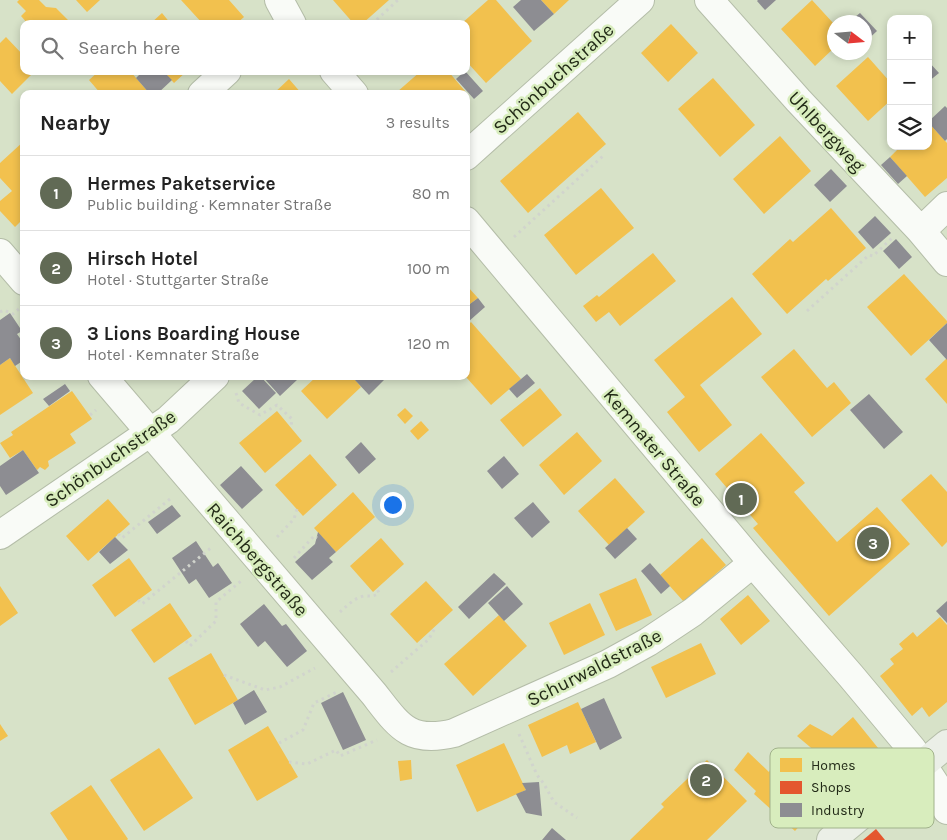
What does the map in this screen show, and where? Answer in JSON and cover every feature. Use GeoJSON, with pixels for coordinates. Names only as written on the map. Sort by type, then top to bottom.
{"type":"FeatureCollection","features":[{"type":"Feature","properties":{"kind":"main road"},"geometry":{"type":"LineString","coordinates":[[934,755],[947,744]]}},
{"type":"Feature","properties":{"kind":"main road"},"geometry":{"type":"LineString","coordinates":[[831,840],[846,828]]}},
{"type":"Feature","properties":{"kind":"street","name":"Schönbuchstraße"},"geometry":{"type":"LineString","coordinates":[[470,152],[640,0]]}},
{"type":"Feature","properties":{"kind":"street","name":"Uhlbergweg"},"geometry":{"type":"LineString","coordinates":[[709,0],[804,107],[915,225],[947,262]]}},
{"type":"Feature","properties":{"kind":"street"},"geometry":{"type":"LineString","coordinates":[[206,90],[223,75]]}},
{"type":"Feature","properties":{"kind":"street"},"geometry":{"type":"LineString","coordinates":[[337,75],[351,90]]}},
{"type":"Feature","properties":{"kind":"street"},"geometry":{"type":"LineString","coordinates":[[915,225],[947,206]]}},
{"type":"Feature","properties":{"kind":"street","name":"Kemnater Straße"},"geometry":{"type":"LineString","coordinates":[[470,226],[752,563],[851,676],[910,748]]}},
{"type":"Feature","properties":{"kind":"street","name":"Raichbergstraße"},"geometry":{"type":"LineString","coordinates":[[105,380],[369,689],[394,721],[412,733]]}},
{"type":"Feature","properties":{"kind":"street","name":"Schönbuchstraße"},"geometry":{"type":"LineString","coordinates":[[0,535],[225,381]]}},
{"type":"Feature","properties":{"kind":"street","name":"Schurwaldstraße"},"geometry":{"type":"LineString","coordinates":[[412,733],[434,737],[454,733],[608,664],[648,642],[693,612],[752,563]]}},
{"type":"Feature","properties":{"kind":"street","name":"Kemnater Straße"},"geometry":{"type":"LineString","coordinates":[[934,782],[947,810]]}},
{"type":"Feature","properties":{"kind":"path"},"geometry":{"type":"LineString","coordinates":[[376,20],[398,0]]}},
{"type":"Feature","properties":{"kind":"path"},"geometry":{"type":"LineString","coordinates":[[508,243],[603,156]]}},
{"type":"Feature","properties":{"kind":"path"},"geometry":{"type":"LineString","coordinates":[[807,311],[868,255],[874,256],[915,225]]}},
{"type":"Feature","properties":{"kind":"path"},"geometry":{"type":"LineString","coordinates":[[0,312],[4,310],[13,314],[20,308]]}},
{"type":"Feature","properties":{"kind":"path"},"geometry":{"type":"LineString","coordinates":[[225,381],[239,403],[260,415],[277,405],[292,419],[290,427]]}},
{"type":"Feature","properties":{"kind":"path"},"geometry":{"type":"LineString","coordinates":[[118,534],[122,538],[191,482]]}},
{"type":"Feature","properties":{"kind":"path"},"geometry":{"type":"LineString","coordinates":[[276,538],[294,519],[297,509]]}},
{"type":"Feature","properties":{"kind":"path"},"geometry":{"type":"LineString","coordinates":[[138,600],[142,604],[205,552],[234,531]]}},
{"type":"Feature","properties":{"kind":"path"},"geometry":{"type":"LineString","coordinates":[[291,561],[314,536],[317,538]]}},
{"type":"Feature","properties":{"kind":"path"},"geometry":{"type":"LineString","coordinates":[[186,641],[190,646],[216,621],[216,602],[218,598],[262,564]]}},
{"type":"Feature","properties":{"kind":"path"},"geometry":{"type":"LineString","coordinates":[[336,616],[354,600],[364,596],[374,597],[379,593],[377,589]]}},
{"type":"Feature","properties":{"kind":"path"},"geometry":{"type":"LineString","coordinates":[[278,743],[303,730],[314,703],[349,687],[369,689],[387,676],[429,639],[436,626]]}},
{"type":"Feature","properties":{"kind":"path"},"geometry":{"type":"LineString","coordinates":[[224,675],[265,690],[280,686],[326,662],[336,651]]}},
{"type":"Feature","properties":{"kind":"path"},"geometry":{"type":"LineString","coordinates":[[509,710],[536,775],[544,784],[554,802],[577,818]]}},
{"type":"Feature","properties":{"kind":"path"},"geometry":{"type":"LineString","coordinates":[[289,762],[307,764],[336,750],[340,756],[366,743],[412,733]]}},
{"type":"Feature","properties":{"kind":"building: Homes"},"geometry":{"type":"Polygon","coordinates":[[[19,0],[39,0],[46,7],[56,8],[68,20],[24,20],[21,16],[26,11],[17,2],[19,0]]]}},
{"type":"Feature","properties":{"kind":"building: Homes"},"geometry":{"type":"Polygon","coordinates":[[[76,0],[100,0],[87,12],[76,0]]]}},
{"type":"Feature","properties":{"kind":"building: Homes"},"geometry":{"type":"Polygon","coordinates":[[[181,0],[229,0],[244,17],[241,20],[199,20],[181,0]]]}},
{"type":"Feature","properties":{"kind":"building: Homes"},"geometry":{"type":"Polygon","coordinates":[[[333,0],[389,0],[366,20],[350,20],[333,0]]]}},
{"type":"Feature","properties":{"kind":"building: Homes"},"geometry":{"type":"Polygon","coordinates":[[[488,0],[496,0],[532,41],[486,83],[470,65],[470,20],[466,20],[488,0]]]}},
{"type":"Feature","properties":{"kind":"building: Homes"},"geometry":{"type":"Polygon","coordinates":[[[541,0],[569,0],[554,14],[541,0]]]}},
{"type":"Feature","properties":{"kind":"building: Homes"},"geometry":{"type":"Polygon","coordinates":[[[812,0],[827,16],[827,55],[815,66],[781,29],[812,0]]]}},
{"type":"Feature","properties":{"kind":"building: Homes"},"geometry":{"type":"Polygon","coordinates":[[[162,13],[168,20],[154,20],[162,13]]]}},
{"type":"Feature","properties":{"kind":"building: Homes"},"geometry":{"type":"Polygon","coordinates":[[[671,24],[698,53],[668,82],[641,53],[671,24]]]}},
{"type":"Feature","properties":{"kind":"building: Homes"},"geometry":{"type":"Polygon","coordinates":[[[6,37],[20,52],[20,75],[31,75],[12,94],[0,81],[0,43],[6,37]]]}},
{"type":"Feature","properties":{"kind":"building: Homes"},"geometry":{"type":"Polygon","coordinates":[[[865,60],[871,60],[887,78],[887,104],[868,121],[836,86],[865,60]]]}},
{"type":"Feature","properties":{"kind":"building: Homes"},"geometry":{"type":"Polygon","coordinates":[[[95,75],[133,75],[147,90],[98,90],[89,80],[95,75]]]}},
{"type":"Feature","properties":{"kind":"building: Homes"},"geometry":{"type":"Polygon","coordinates":[[[167,75],[183,75],[174,83],[167,75]]]}},
{"type":"Feature","properties":{"kind":"building: Homes"},"geometry":{"type":"Polygon","coordinates":[[[416,75],[451,75],[464,90],[399,90],[416,75]]]}},
{"type":"Feature","properties":{"kind":"building: Homes"},"geometry":{"type":"Polygon","coordinates":[[[713,78],[755,125],[720,157],[678,109],[713,78]]]}},
{"type":"Feature","properties":{"kind":"building: Homes"},"geometry":{"type":"Polygon","coordinates":[[[289,79],[299,90],[277,90],[289,79]]]}},
{"type":"Feature","properties":{"kind":"building: Homes"},"geometry":{"type":"Polygon","coordinates":[[[578,112],[606,144],[528,213],[500,181],[578,112]]]}},
{"type":"Feature","properties":{"kind":"building: Homes"},"geometry":{"type":"Polygon","coordinates":[[[932,126],[947,143],[947,178],[925,197],[890,157],[897,150],[932,150],[932,126]]]}},
{"type":"Feature","properties":{"kind":"building: Homes"},"geometry":{"type":"Polygon","coordinates":[[[780,136],[811,171],[764,214],[733,179],[780,136]]]}},
{"type":"Feature","properties":{"kind":"building: Homes"},"geometry":{"type":"Polygon","coordinates":[[[20,145],[20,222],[15,227],[0,211],[0,201],[12,191],[0,178],[0,163],[20,145]]]}},
{"type":"Feature","properties":{"kind":"building: Homes"},"geometry":{"type":"Polygon","coordinates":[[[601,188],[634,228],[576,275],[544,235],[601,188]]]}},
{"type":"Feature","properties":{"kind":"building: Homes"},"geometry":{"type":"Polygon","coordinates":[[[831,208],[866,248],[828,281],[826,279],[787,314],[752,274],[790,239],[793,242],[831,208]]]}},
{"type":"Feature","properties":{"kind":"building: Homes"},"geometry":{"type":"Polygon","coordinates":[[[653,253],[676,281],[620,326],[609,312],[596,322],[583,306],[597,295],[599,297],[653,253]]]}},
{"type":"Feature","properties":{"kind":"building: Homes"},"geometry":{"type":"Polygon","coordinates":[[[904,274],[947,321],[911,356],[867,307],[904,274]]]}},
{"type":"Feature","properties":{"kind":"building: Homes"},"geometry":{"type":"Polygon","coordinates":[[[470,289],[478,298],[470,304],[470,289]]]}},
{"type":"Feature","properties":{"kind":"building: Homes"},"geometry":{"type":"Polygon","coordinates":[[[732,297],[762,334],[700,385],[732,425],[699,452],[667,412],[685,397],[654,360],[732,297]]]}},
{"type":"Feature","properties":{"kind":"building: Homes"},"geometry":{"type":"Polygon","coordinates":[[[470,323],[521,379],[491,405],[469,380],[470,323]]]}},
{"type":"Feature","properties":{"kind":"building: Homes"},"geometry":{"type":"Polygon","coordinates":[[[794,349],[827,388],[834,382],[851,403],[812,437],[761,377],[794,349]]]}},
{"type":"Feature","properties":{"kind":"building: Homes"},"geometry":{"type":"Polygon","coordinates":[[[10,358],[20,373],[20,380],[24,380],[33,393],[0,415],[0,365],[10,358]]]}},
{"type":"Feature","properties":{"kind":"building: Homes"},"geometry":{"type":"Polygon","coordinates":[[[947,358],[947,404],[925,379],[947,358]]]}},
{"type":"Feature","properties":{"kind":"building: Homes"},"geometry":{"type":"Polygon","coordinates":[[[313,380],[355,380],[361,387],[327,419],[301,391],[313,380]]]}},
{"type":"Feature","properties":{"kind":"building: Homes"},"geometry":{"type":"Polygon","coordinates":[[[540,388],[562,415],[523,447],[500,420],[540,388]]]}},
{"type":"Feature","properties":{"kind":"building: Homes"},"geometry":{"type":"Polygon","coordinates":[[[72,391],[92,419],[70,434],[76,443],[48,461],[49,466],[45,470],[40,467],[37,470],[23,450],[10,458],[0,443],[13,435],[11,432],[72,391]]]}},
{"type":"Feature","properties":{"kind":"building: Homes"},"geometry":{"type":"Polygon","coordinates":[[[405,408],[413,416],[405,424],[397,415],[405,408]]]}},
{"type":"Feature","properties":{"kind":"building: Homes"},"geometry":{"type":"Polygon","coordinates":[[[277,411],[302,441],[265,473],[239,443],[277,411]]]}},
{"type":"Feature","properties":{"kind":"building: Homes"},"geometry":{"type":"Polygon","coordinates":[[[421,421],[429,430],[418,440],[410,431],[421,421]]]}},
{"type":"Feature","properties":{"kind":"building: Homes"},"geometry":{"type":"Polygon","coordinates":[[[577,432],[602,461],[564,495],[539,465],[577,432]]]}},
{"type":"Feature","properties":{"kind":"building: Homes"},"geometry":{"type":"Polygon","coordinates":[[[761,433],[805,483],[794,492],[837,542],[877,507],[910,544],[829,616],[753,528],[758,524],[715,474],[761,433]]]}},
{"type":"Feature","properties":{"kind":"building: Homes"},"geometry":{"type":"Polygon","coordinates":[[[310,454],[337,485],[303,516],[275,485],[310,454]]]}},
{"type":"Feature","properties":{"kind":"building: Homes"},"geometry":{"type":"Polygon","coordinates":[[[931,474],[947,492],[947,542],[942,547],[901,500],[931,474]]]}},
{"type":"Feature","properties":{"kind":"building: Homes"},"geometry":{"type":"Polygon","coordinates":[[[615,478],[645,512],[609,545],[578,511],[615,478]]]}},
{"type":"Feature","properties":{"kind":"building: Homes"},"geometry":{"type":"Polygon","coordinates":[[[353,492],[375,517],[336,552],[314,528],[353,492]]]}},
{"type":"Feature","properties":{"kind":"building: Homes"},"geometry":{"type":"Polygon","coordinates":[[[108,499],[130,524],[88,561],[66,536],[108,499]]]}},
{"type":"Feature","properties":{"kind":"building: Homes"},"geometry":{"type":"Polygon","coordinates":[[[381,538],[404,564],[373,592],[350,566],[381,538]]]}},
{"type":"Feature","properties":{"kind":"building: Homes"},"geometry":{"type":"Polygon","coordinates":[[[702,538],[726,565],[684,602],[660,575],[702,538]]]}},
{"type":"Feature","properties":{"kind":"building: Homes"},"geometry":{"type":"Polygon","coordinates":[[[129,558],[152,590],[115,617],[92,585],[129,558]]]}},
{"type":"Feature","properties":{"kind":"building: Homes"},"geometry":{"type":"Polygon","coordinates":[[[636,578],[652,615],[616,631],[599,594],[636,578]]]}},
{"type":"Feature","properties":{"kind":"building: Homes"},"geometry":{"type":"Polygon","coordinates":[[[426,581],[453,610],[417,643],[390,614],[426,581]]]}},
{"type":"Feature","properties":{"kind":"building: Homes"},"geometry":{"type":"Polygon","coordinates":[[[0,586],[18,613],[0,626],[0,586]]]}},
{"type":"Feature","properties":{"kind":"building: Homes"},"geometry":{"type":"Polygon","coordinates":[[[748,595],[770,621],[741,645],[720,619],[748,595]]]}},
{"type":"Feature","properties":{"kind":"building: Homes"},"geometry":{"type":"Polygon","coordinates":[[[170,603],[192,636],[154,663],[131,630],[170,603]]]}},
{"type":"Feature","properties":{"kind":"building: Homes"},"geometry":{"type":"Polygon","coordinates":[[[590,603],[605,635],[564,655],[549,623],[590,603]]]}},
{"type":"Feature","properties":{"kind":"building: Homes"},"geometry":{"type":"Polygon","coordinates":[[[499,615],[527,646],[473,696],[444,664],[499,615]]]}},
{"type":"Feature","properties":{"kind":"building: Homes"},"geometry":{"type":"Polygon","coordinates":[[[940,617],[947,625],[947,702],[929,717],[922,707],[912,716],[880,676],[894,664],[890,659],[903,649],[899,644],[913,632],[917,637],[940,617]]]}},
{"type":"Feature","properties":{"kind":"building: Homes"},"geometry":{"type":"Polygon","coordinates":[[[701,643],[716,674],[666,698],[651,667],[701,643]]]}},
{"type":"Feature","properties":{"kind":"building: Homes"},"geometry":{"type":"Polygon","coordinates":[[[211,653],[238,700],[195,725],[168,678],[211,653]]]}},
{"type":"Feature","properties":{"kind":"building: Homes"},"geometry":{"type":"Polygon","coordinates":[[[578,702],[596,742],[570,754],[567,745],[542,757],[528,725],[578,702]]]}},
{"type":"Feature","properties":{"kind":"building: Homes"},"geometry":{"type":"Polygon","coordinates":[[[853,717],[878,748],[811,748],[797,736],[810,724],[832,736],[853,717]]]}},
{"type":"Feature","properties":{"kind":"building: Homes"},"geometry":{"type":"Polygon","coordinates":[[[0,724],[8,736],[0,741],[0,724]]]}},
{"type":"Feature","properties":{"kind":"building: Homes"},"geometry":{"type":"Polygon","coordinates":[[[268,726],[298,777],[257,801],[228,750],[268,726]]]}},
{"type":"Feature","properties":{"kind":"building: Homes"},"geometry":{"type":"Polygon","coordinates":[[[504,743],[526,790],[477,812],[456,765],[504,743]]]}},
{"type":"Feature","properties":{"kind":"building: Homes"},"geometry":{"type":"Polygon","coordinates":[[[159,748],[193,798],[144,831],[110,780],[159,748]]]}},
{"type":"Feature","properties":{"kind":"building: Homes"},"geometry":{"type":"Polygon","coordinates":[[[748,752],[769,772],[770,770],[770,808],[754,794],[756,791],[734,770],[748,752]]]}},
{"type":"Feature","properties":{"kind":"building: Homes"},"geometry":{"type":"Polygon","coordinates":[[[411,760],[412,779],[400,781],[398,761],[411,760]]]}},
{"type":"Feature","properties":{"kind":"building: Homes"},"geometry":{"type":"Polygon","coordinates":[[[707,760],[747,801],[707,840],[630,840],[664,807],[661,804],[707,760]]]}},
{"type":"Feature","properties":{"kind":"building: Homes"},"geometry":{"type":"Polygon","coordinates":[[[91,785],[127,840],[68,840],[50,813],[91,785]]]}},
{"type":"Feature","properties":{"kind":"building: Shops"},"geometry":{"type":"Polygon","coordinates":[[[876,829],[885,840],[863,840],[876,829]]]}},
{"type":"Feature","properties":{"kind":"building: Industry"},"geometry":{"type":"Polygon","coordinates":[[[521,0],[541,0],[554,14],[534,31],[513,7],[521,0]]]}},
{"type":"Feature","properties":{"kind":"building: Industry"},"geometry":{"type":"Polygon","coordinates":[[[758,0],[776,0],[765,10],[758,0]]]}},
{"type":"Feature","properties":{"kind":"building: Industry"},"geometry":{"type":"Polygon","coordinates":[[[872,26],[877,31],[872,36],[872,26]]]}},
{"type":"Feature","properties":{"kind":"building: Industry"},"geometry":{"type":"Polygon","coordinates":[[[932,65],[939,73],[932,79],[932,65]]]}},
{"type":"Feature","properties":{"kind":"building: Industry"},"geometry":{"type":"Polygon","coordinates":[[[139,75],[167,75],[172,80],[161,90],[146,90],[136,78],[139,75]]]}},
{"type":"Feature","properties":{"kind":"building: Industry"},"geometry":{"type":"Polygon","coordinates":[[[460,75],[469,75],[483,91],[474,99],[470,95],[470,90],[466,90],[456,79],[460,75]]]}},
{"type":"Feature","properties":{"kind":"building: Industry"},"geometry":{"type":"Polygon","coordinates":[[[945,106],[947,108],[947,139],[945,141],[932,126],[932,118],[945,106]]]}},
{"type":"Feature","properties":{"kind":"building: Industry"},"geometry":{"type":"Polygon","coordinates":[[[890,157],[907,176],[898,184],[881,165],[890,157]]]}},
{"type":"Feature","properties":{"kind":"building: Industry"},"geometry":{"type":"Polygon","coordinates":[[[831,169],[847,186],[830,202],[814,185],[831,169]]]}},
{"type":"Feature","properties":{"kind":"building: Industry"},"geometry":{"type":"Polygon","coordinates":[[[875,216],[891,233],[873,249],[858,232],[875,216]]]}},
{"type":"Feature","properties":{"kind":"building: Industry"},"geometry":{"type":"Polygon","coordinates":[[[896,239],[912,257],[899,269],[883,251],[896,239]]]}},
{"type":"Feature","properties":{"kind":"building: Industry"},"geometry":{"type":"Polygon","coordinates":[[[478,298],[485,307],[470,320],[470,304],[478,298]]]}},
{"type":"Feature","properties":{"kind":"building: Industry"},"geometry":{"type":"Polygon","coordinates":[[[10,313],[20,328],[20,332],[17,334],[20,338],[20,363],[15,366],[10,358],[0,365],[0,320],[10,313]]]}},
{"type":"Feature","properties":{"kind":"building: Industry"},"geometry":{"type":"Polygon","coordinates":[[[947,323],[947,360],[929,340],[947,323]]]}},
{"type":"Feature","properties":{"kind":"building: Industry"},"geometry":{"type":"Polygon","coordinates":[[[527,374],[535,383],[517,398],[509,389],[527,374]]]}},
{"type":"Feature","properties":{"kind":"building: Industry"},"geometry":{"type":"Polygon","coordinates":[[[254,380],[264,380],[276,393],[259,409],[242,391],[254,380]]]}},
{"type":"Feature","properties":{"kind":"building: Industry"},"geometry":{"type":"Polygon","coordinates":[[[266,380],[297,380],[280,396],[266,380]]]}},
{"type":"Feature","properties":{"kind":"building: Industry"},"geometry":{"type":"Polygon","coordinates":[[[355,380],[384,380],[369,395],[355,380]]]}},
{"type":"Feature","properties":{"kind":"building: Industry"},"geometry":{"type":"Polygon","coordinates":[[[65,384],[70,391],[49,406],[43,399],[65,384]]]}},
{"type":"Feature","properties":{"kind":"building: Industry"},"geometry":{"type":"Polygon","coordinates":[[[869,394],[903,432],[884,449],[850,410],[869,394]]]}},
{"type":"Feature","properties":{"kind":"building: Industry"},"geometry":{"type":"Polygon","coordinates":[[[361,442],[376,459],[359,474],[345,457],[361,442]]]}},
{"type":"Feature","properties":{"kind":"building: Industry"},"geometry":{"type":"Polygon","coordinates":[[[23,450],[39,473],[6,495],[0,486],[0,466],[23,450]]]}},
{"type":"Feature","properties":{"kind":"building: Industry"},"geometry":{"type":"Polygon","coordinates":[[[504,456],[519,474],[502,489],[487,471],[504,456]]]}},
{"type":"Feature","properties":{"kind":"building: Industry"},"geometry":{"type":"Polygon","coordinates":[[[241,466],[263,490],[242,509],[220,485],[241,466]]]}},
{"type":"Feature","properties":{"kind":"building: Industry"},"geometry":{"type":"Polygon","coordinates":[[[533,502],[550,522],[532,538],[514,518],[533,502]]]}},
{"type":"Feature","properties":{"kind":"building: Industry"},"geometry":{"type":"Polygon","coordinates":[[[172,505],[181,516],[157,534],[148,522],[172,505]]]}},
{"type":"Feature","properties":{"kind":"building: Industry"},"geometry":{"type":"Polygon","coordinates":[[[627,528],[637,539],[615,559],[605,548],[627,528]]]}},
{"type":"Feature","properties":{"kind":"building: Industry"},"geometry":{"type":"Polygon","coordinates":[[[318,532],[336,552],[329,558],[333,562],[312,580],[295,562],[315,544],[318,532]]]}},
{"type":"Feature","properties":{"kind":"building: Industry"},"geometry":{"type":"Polygon","coordinates":[[[115,537],[128,550],[110,564],[99,552],[115,537]]]}},
{"type":"Feature","properties":{"kind":"building: Industry"},"geometry":{"type":"Polygon","coordinates":[[[196,541],[213,567],[218,563],[232,583],[209,598],[196,579],[189,584],[172,558],[196,541]]]}},
{"type":"Feature","properties":{"kind":"building: Industry"},"geometry":{"type":"Polygon","coordinates":[[[650,563],[670,586],[661,594],[641,571],[650,563]]]}},
{"type":"Feature","properties":{"kind":"building: Industry"},"geometry":{"type":"Polygon","coordinates":[[[494,573],[506,584],[469,619],[458,607],[494,573]]]}},
{"type":"Feature","properties":{"kind":"building: Industry"},"geometry":{"type":"Polygon","coordinates":[[[507,586],[523,604],[504,621],[488,603],[507,586]]]}},
{"type":"Feature","properties":{"kind":"building: Industry"},"geometry":{"type":"Polygon","coordinates":[[[947,601],[947,623],[936,611],[947,601]]]}},
{"type":"Feature","properties":{"kind":"building: Industry"},"geometry":{"type":"Polygon","coordinates":[[[264,604],[282,626],[286,624],[307,651],[287,667],[265,641],[258,647],[240,624],[264,604]]]}},
{"type":"Feature","properties":{"kind":"building: Industry"},"geometry":{"type":"Polygon","coordinates":[[[254,690],[267,712],[245,725],[233,703],[254,690]]]}},
{"type":"Feature","properties":{"kind":"building: Industry"},"geometry":{"type":"Polygon","coordinates":[[[343,692],[366,740],[343,750],[321,703],[343,692]]]}},
{"type":"Feature","properties":{"kind":"building: Industry"},"geometry":{"type":"Polygon","coordinates":[[[604,698],[622,738],[600,750],[581,709],[604,698]]]}},
{"type":"Feature","properties":{"kind":"building: Industry"},"geometry":{"type":"Polygon","coordinates":[[[539,782],[542,816],[526,813],[516,794],[526,790],[522,783],[539,782]]]}},
{"type":"Feature","properties":{"kind":"building: Industry"},"geometry":{"type":"Polygon","coordinates":[[[552,828],[566,840],[542,840],[552,828]]]}},
{"type":"Feature","properties":{"kind":"place","name":"Hermes Paketservice"},"geometry":{"type":"Point","coordinates":[741,499]}},
{"type":"Feature","properties":{"kind":"place","name":"3 Lions Boarding House"},"geometry":{"type":"Point","coordinates":[873,543]}},
{"type":"Feature","properties":{"kind":"place","name":"Hirsch Hotel"},"geometry":{"type":"Point","coordinates":[706,780]}}]}
